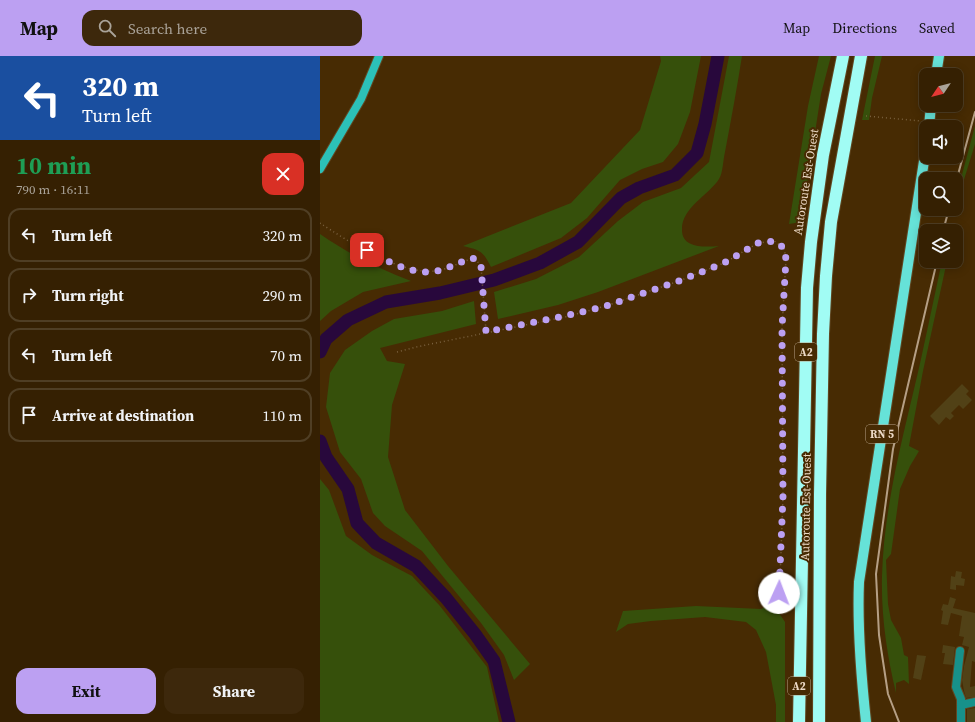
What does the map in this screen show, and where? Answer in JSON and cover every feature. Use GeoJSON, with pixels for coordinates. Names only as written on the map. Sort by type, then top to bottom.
{"type":"FeatureCollection","features":[{"type":"Feature","properties":{"kind":"highway","name":"Autoroute Est-Ouest"},"geometry":{"type":"LineString","coordinates":[[799,722],[807,288],[811,242],[823,155],[843,56]]}},
{"type":"Feature","properties":{"kind":"highway","name":"Autoroute Est-Ouest"},"geometry":{"type":"LineString","coordinates":[[819,722],[820,494],[823,334],[826,276],[831,222],[861,56]]}},
{"type":"Feature","properties":{"kind":"main road"},"geometry":{"type":"LineString","coordinates":[[937,68],[939,56]]}},
{"type":"Feature","properties":{"kind":"main road","name":"RN 5"},"geometry":{"type":"LineString","coordinates":[[866,722],[860,661],[858,610],[859,582],[924,164]]}},
{"type":"Feature","properties":{"kind":"street"},"geometry":{"type":"LineString","coordinates":[[320,169],[361,99],[379,56]]}},
{"type":"Feature","properties":{"kind":"street"},"geometry":{"type":"LineString","coordinates":[[960,651],[956,687],[961,705],[961,722]]}},
{"type":"Feature","properties":{"kind":"street"},"geometry":{"type":"LineString","coordinates":[[961,705],[975,702]]}},
{"type":"Feature","properties":{"kind":"path"},"geometry":{"type":"LineString","coordinates":[[866,116],[919,123]]}},
{"type":"Feature","properties":{"kind":"path"},"geometry":{"type":"LineString","coordinates":[[320,223],[381,258],[411,270],[422,272],[435,271],[472,258],[477,260],[481,266],[486,332]]}},
{"type":"Feature","properties":{"kind":"path"},"geometry":{"type":"LineString","coordinates":[[397,352],[606,306],[679,281],[724,263],[758,243],[774,241],[784,248],[786,259],[782,328],[783,496],[779,608]]}},
{"type":"Feature","properties":{"kind":"green space"},"geometry":{"type":"Polygon","coordinates":[[[660,56],[701,56],[690,112],[678,144],[663,162],[642,169],[620,180],[587,218],[561,238],[491,267],[483,254],[463,246],[571,203],[640,130],[661,61],[660,56]]]}},
{"type":"Feature","properties":{"kind":"green space"},"geometry":{"type":"Polygon","coordinates":[[[729,56],[742,56],[721,173],[719,179],[714,185],[696,202],[686,215],[682,230],[683,236],[690,244],[708,247],[719,246],[598,292],[558,305],[498,319],[494,292],[536,279],[579,257],[618,221],[643,202],[681,188],[709,162],[729,56]]]}},
{"type":"Feature","properties":{"kind":"green space"},"geometry":{"type":"Polygon","coordinates":[[[819,56],[831,56],[821,94],[801,222],[789,224],[808,106],[819,56]]]}},
{"type":"Feature","properties":{"kind":"green space"},"geometry":{"type":"Polygon","coordinates":[[[875,56],[882,56],[872,98],[869,120],[862,120],[875,56]]]}},
{"type":"Feature","properties":{"kind":"green space"},"geometry":{"type":"Polygon","coordinates":[[[975,126],[975,144],[963,183],[963,172],[975,126]]]}},
{"type":"Feature","properties":{"kind":"green space"},"geometry":{"type":"Polygon","coordinates":[[[320,234],[364,260],[411,281],[363,292],[331,311],[320,321],[320,234]]]}},
{"type":"Feature","properties":{"kind":"green space"},"geometry":{"type":"Polygon","coordinates":[[[940,268],[945,268],[923,371],[909,446],[919,451],[910,466],[900,489],[891,554],[886,560],[888,604],[891,620],[901,638],[904,655],[908,657],[909,684],[904,680],[896,683],[896,693],[887,650],[884,621],[882,576],[884,548],[896,466],[940,268]]]}},
{"type":"Feature","properties":{"kind":"green space"},"geometry":{"type":"Polygon","coordinates":[[[474,301],[476,324],[380,348],[387,361],[405,364],[392,405],[388,457],[405,510],[448,566],[530,664],[514,680],[504,655],[481,623],[422,551],[385,526],[373,513],[361,479],[340,452],[326,407],[330,373],[345,350],[372,331],[394,319],[442,311],[474,301]]]}},
{"type":"Feature","properties":{"kind":"green space"},"geometry":{"type":"Polygon","coordinates":[[[320,479],[329,490],[346,536],[372,555],[412,576],[440,606],[487,667],[499,722],[320,722],[320,479]]]}},
{"type":"Feature","properties":{"kind":"green space"},"geometry":{"type":"Polygon","coordinates":[[[773,604],[785,622],[785,722],[776,722],[776,705],[766,652],[756,630],[746,622],[705,617],[651,621],[628,624],[616,632],[623,611],[696,606],[761,609],[773,604]]]}},
{"type":"Feature","properties":{"kind":"building"},"geometry":{"type":"Polygon","coordinates":[[[962,384],[969,391],[966,394],[972,400],[963,409],[959,405],[951,413],[954,416],[950,420],[946,417],[939,425],[930,416],[962,384]]]}},
{"type":"Feature","properties":{"kind":"building"},"geometry":{"type":"Polygon","coordinates":[[[956,571],[962,572],[961,578],[965,579],[964,586],[956,585],[956,590],[950,589],[951,576],[955,577],[956,571]]]}},
{"type":"Feature","properties":{"kind":"building"},"geometry":{"type":"Polygon","coordinates":[[[950,597],[956,599],[953,608],[975,613],[975,662],[972,661],[970,687],[975,686],[975,697],[966,698],[962,680],[969,647],[962,645],[964,637],[959,636],[962,616],[951,613],[948,625],[941,624],[943,611],[941,610],[943,604],[948,605],[950,597]]]}},
{"type":"Feature","properties":{"kind":"building"},"geometry":{"type":"Polygon","coordinates":[[[943,645],[955,647],[953,665],[943,664],[945,653],[942,653],[943,645]]]}},
{"type":"Feature","properties":{"kind":"building"},"geometry":{"type":"Polygon","coordinates":[[[917,655],[926,656],[921,680],[913,678],[917,655]]]}},
{"type":"Feature","properties":{"kind":"building"},"geometry":{"type":"Polygon","coordinates":[[[975,708],[975,722],[967,722],[967,709],[975,708]]]}},
{"type":"Feature","properties":{"kind":"waterway"},"geometry":{"type":"LineString","coordinates":[[320,352],[326,339],[348,320],[386,302],[440,293],[494,280],[540,263],[578,242],[621,198],[639,188],[675,175],[697,153],[705,124],[718,56]]}},
{"type":"Feature","properties":{"kind":"waterway"},"geometry":{"type":"LineString","coordinates":[[320,441],[326,457],[348,489],[357,523],[376,543],[416,566],[446,598],[475,634],[494,661],[509,722]]}},
{"type":"Feature","properties":{"kind":"railway"},"geometry":{"type":"LineString","coordinates":[[959,172],[975,112]]}},
{"type":"Feature","properties":{"kind":"railway"},"geometry":{"type":"LineString","coordinates":[[945,224],[947,216]]}},
{"type":"Feature","properties":{"kind":"railway"},"geometry":{"type":"LineString","coordinates":[[899,722],[888,694],[879,635],[876,574],[893,449],[935,268]]}},
{"type":"Feature","properties":{"kind":"route"},"geometry":{"type":"LineString","coordinates":[[367,250],[381,258],[411,270],[422,272],[435,271],[451,267],[464,260],[472,258],[477,260],[481,266],[486,332],[606,306],[679,281],[724,263],[758,243],[774,241],[784,248],[786,259],[782,328],[783,496],[779,593]]}}]}
